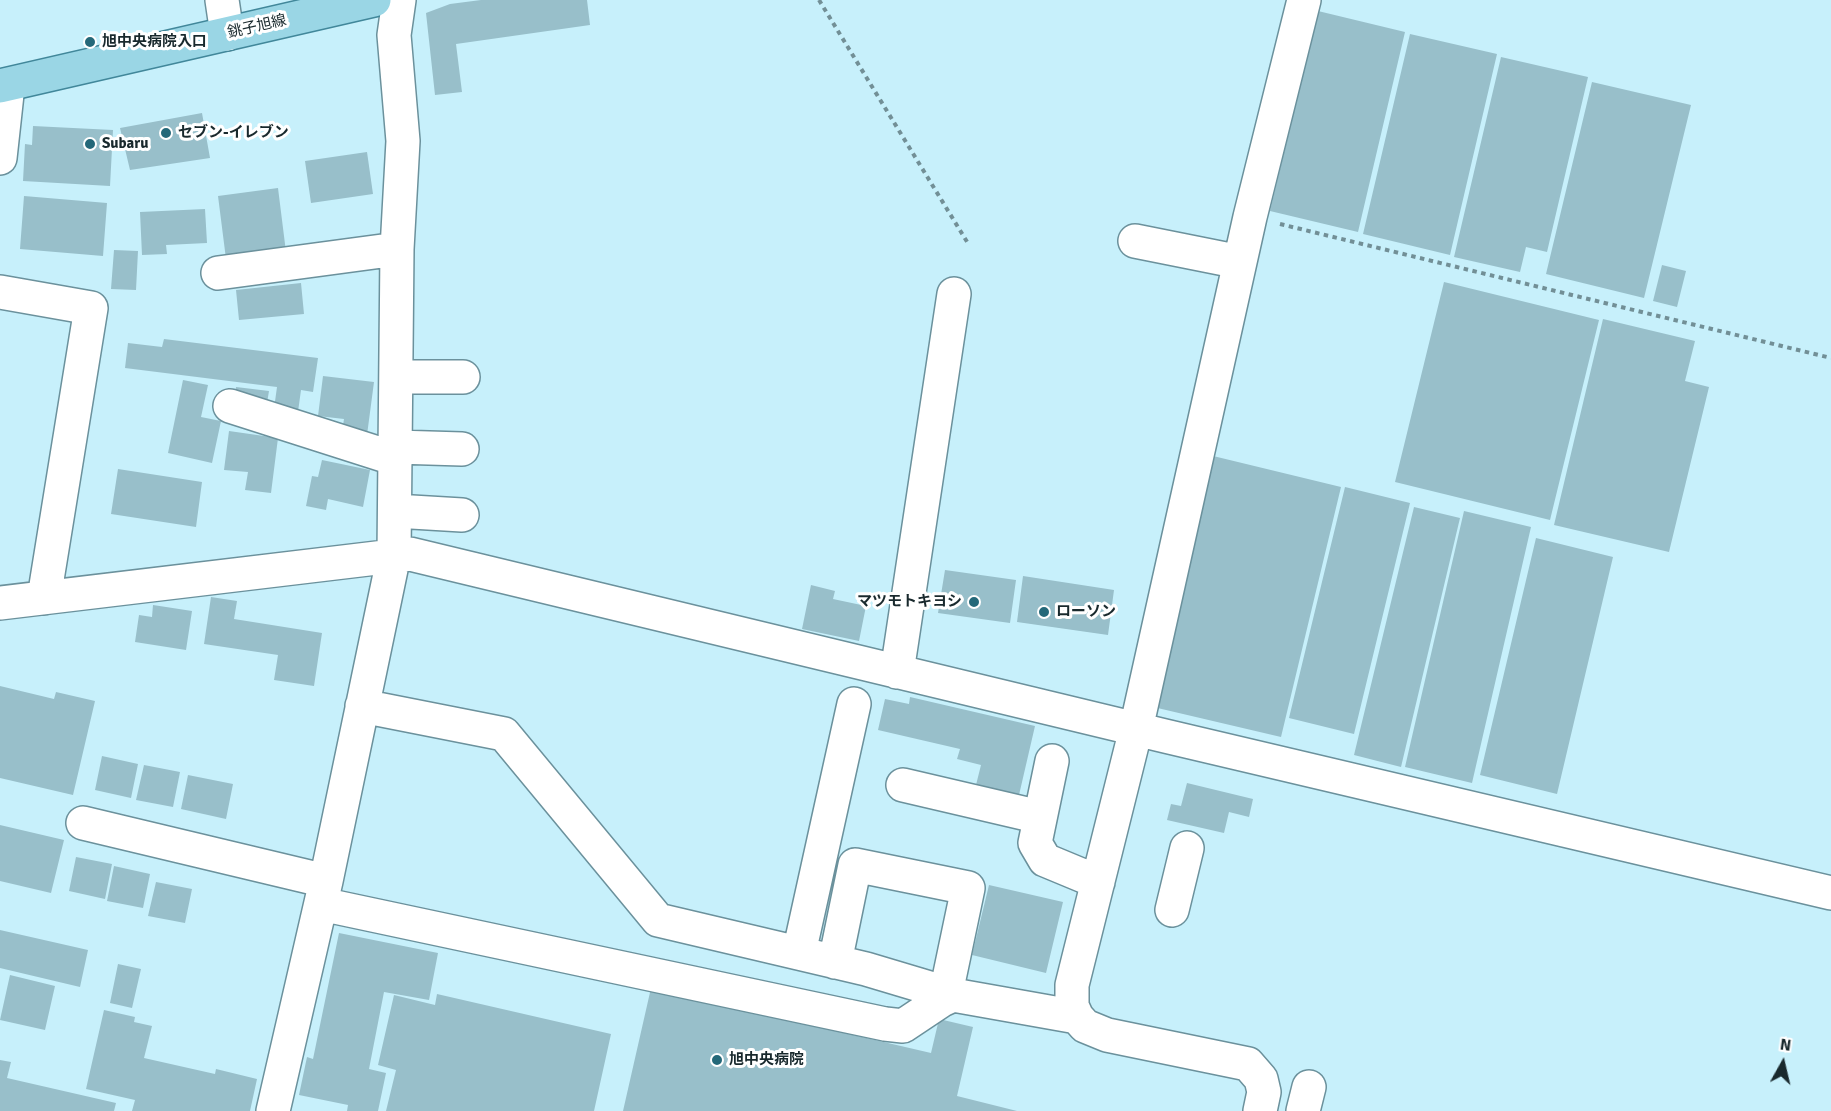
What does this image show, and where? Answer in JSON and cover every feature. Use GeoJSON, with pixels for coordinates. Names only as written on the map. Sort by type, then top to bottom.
{"type":"FeatureCollection","features":[{"type":"Feature","properties":{"kind":"main road","name":"銚子旭線"},"geometry":{"type":"LineString","coordinates":[[4,86],[375,0]]}},
{"type":"Feature","properties":{"kind":"street"},"geometry":{"type":"LineString","coordinates":[[222,0],[227,34]]}},
{"type":"Feature","properties":{"kind":"street"},"geometry":{"type":"LineString","coordinates":[[273,1111],[324,893],[394,555],[397,249],[403,141],[394,35],[399,0]]}},
{"type":"Feature","properties":{"kind":"street"},"geometry":{"type":"LineString","coordinates":[[1260,1111],[1264,1092],[1261,1079],[1248,1064],[1107,1035],[1085,1026],[1077,1017],[1072,1006],[1072,986],[1136,729],[1250,217],[1304,0]]}},
{"type":"Feature","properties":{"kind":"street"},"geometry":{"type":"LineString","coordinates":[[0,158],[4,86]]}},
{"type":"Feature","properties":{"kind":"street"},"geometry":{"type":"LineString","coordinates":[[1135,241],[1240,262]]}},
{"type":"Feature","properties":{"kind":"street"},"geometry":{"type":"LineString","coordinates":[[218,273],[397,249]]}},
{"type":"Feature","properties":{"kind":"street"},"geometry":{"type":"LineString","coordinates":[[0,292],[91,308],[44,598]]}},
{"type":"Feature","properties":{"kind":"street"},"geometry":{"type":"LineString","coordinates":[[897,672],[954,294]]}},
{"type":"Feature","properties":{"kind":"street"},"geometry":{"type":"LineString","coordinates":[[397,377],[463,377]]}},
{"type":"Feature","properties":{"kind":"street"},"geometry":{"type":"LineString","coordinates":[[230,406],[396,453],[462,449]]}},
{"type":"Feature","properties":{"kind":"street"},"geometry":{"type":"LineString","coordinates":[[395,511],[462,515]]}},
{"type":"Feature","properties":{"kind":"street"},"geometry":{"type":"LineString","coordinates":[[0,603],[410,554],[1831,893]]}},
{"type":"Feature","properties":{"kind":"street"},"geometry":{"type":"LineString","coordinates":[[799,953],[854,704]]}},
{"type":"Feature","properties":{"kind":"street"},"geometry":{"type":"LineString","coordinates":[[362,706],[504,734],[658,920],[851,966],[950,994],[1077,1017]]}},
{"type":"Feature","properties":{"kind":"street"},"geometry":{"type":"LineString","coordinates":[[1052,761],[1035,843],[1045,860],[1098,882]]}},
{"type":"Feature","properties":{"kind":"street"},"geometry":{"type":"LineString","coordinates":[[903,785],[1040,817]]}},
{"type":"Feature","properties":{"kind":"street"},"geometry":{"type":"LineString","coordinates":[[83,824],[324,893],[885,1024],[903,1026],[950,994],[968,888],[855,865],[851,966]]}},
{"type":"Feature","properties":{"kind":"street"},"geometry":{"type":"LineString","coordinates":[[1172,910],[1187,848]]}},
{"type":"Feature","properties":{"kind":"street"},"geometry":{"type":"LineString","coordinates":[[851,966],[883,988],[889,1009],[885,1024]]}},
{"type":"Feature","properties":{"kind":"path"},"geometry":{"type":"LineString","coordinates":[[819,0],[969,245]]}},
{"type":"Feature","properties":{"kind":"path"},"geometry":{"type":"LineString","coordinates":[[1250,217],[1831,358]]}},
{"type":"Feature","properties":{"kind":"building"},"geometry":{"type":"Polygon","coordinates":[[[481,0],[587,0],[590,25],[456,44],[462,92],[435,95],[426,13],[450,4],[481,0]]]}},
{"type":"Feature","properties":{"kind":"building"},"geometry":{"type":"Polygon","coordinates":[[[1318,11],[1405,32],[1358,232],[1270,211],[1318,11]]]}},
{"type":"Feature","properties":{"kind":"building"},"geometry":{"type":"Polygon","coordinates":[[[1410,34],[1497,54],[1450,255],[1363,234],[1410,34]]]}},
{"type":"Feature","properties":{"kind":"building"},"geometry":{"type":"Polygon","coordinates":[[[1501,57],[1588,77],[1547,252],[1526,247],[1520,272],[1454,257],[1501,57]]]}},
{"type":"Feature","properties":{"kind":"building"},"geometry":{"type":"Polygon","coordinates":[[[1592,82],[1691,105],[1644,298],[1546,274],[1592,82]]]}},
{"type":"Feature","properties":{"kind":"building"},"geometry":{"type":"Polygon","coordinates":[[[202,113],[210,158],[130,170],[120,128],[202,113]]]}},
{"type":"Feature","properties":{"kind":"building"},"geometry":{"type":"Polygon","coordinates":[[[33,126],[113,130],[110,186],[23,181],[25,144],[32,145],[33,126]]]}},
{"type":"Feature","properties":{"kind":"building"},"geometry":{"type":"Polygon","coordinates":[[[367,152],[373,194],[311,203],[305,161],[367,152]]]}},
{"type":"Feature","properties":{"kind":"building"},"geometry":{"type":"Polygon","coordinates":[[[278,188],[286,252],[226,259],[218,196],[278,188]]]}},
{"type":"Feature","properties":{"kind":"building"},"geometry":{"type":"Polygon","coordinates":[[[24,196],[107,203],[103,256],[20,249],[24,196]]]}},
{"type":"Feature","properties":{"kind":"building"},"geometry":{"type":"Polygon","coordinates":[[[205,209],[207,243],[166,245],[167,254],[142,255],[140,212],[205,209]]]}},
{"type":"Feature","properties":{"kind":"building"},"geometry":{"type":"Polygon","coordinates":[[[114,250],[138,251],[136,290],[111,289],[114,250]]]}},
{"type":"Feature","properties":{"kind":"building"},"geometry":{"type":"Polygon","coordinates":[[[1662,265],[1686,271],[1677,307],[1653,301],[1662,265]]]}},
{"type":"Feature","properties":{"kind":"building"},"geometry":{"type":"Polygon","coordinates":[[[1444,282],[1599,320],[1550,520],[1395,482],[1444,282]]]}},
{"type":"Feature","properties":{"kind":"building"},"geometry":{"type":"Polygon","coordinates":[[[301,283],[304,314],[239,320],[236,290],[301,283]]]}},
{"type":"Feature","properties":{"kind":"building"},"geometry":{"type":"Polygon","coordinates":[[[1603,319],[1695,341],[1685,381],[1709,387],[1669,552],[1554,525],[1603,319]]]}},
{"type":"Feature","properties":{"kind":"building"},"geometry":{"type":"Polygon","coordinates":[[[164,339],[318,358],[313,392],[301,390],[297,419],[273,416],[277,387],[125,368],[128,343],[162,347],[164,339]]]}},
{"type":"Feature","properties":{"kind":"building"},"geometry":{"type":"Polygon","coordinates":[[[323,376],[374,382],[367,435],[342,432],[344,419],[318,416],[323,376]]]}},
{"type":"Feature","properties":{"kind":"building"},"geometry":{"type":"Polygon","coordinates":[[[183,380],[208,385],[201,417],[221,421],[212,463],[168,453],[183,380]]]}},
{"type":"Feature","properties":{"kind":"building"},"geometry":{"type":"Polygon","coordinates":[[[236,387],[269,391],[267,403],[235,399],[236,387]]]}},
{"type":"Feature","properties":{"kind":"building"},"geometry":{"type":"Polygon","coordinates":[[[229,431],[278,438],[271,493],[245,490],[248,472],[224,470],[229,431]]]}},
{"type":"Feature","properties":{"kind":"building"},"geometry":{"type":"Polygon","coordinates":[[[1209,455],[1341,487],[1281,737],[1149,706],[1209,455]]]}},
{"type":"Feature","properties":{"kind":"building"},"geometry":{"type":"Polygon","coordinates":[[[322,460],[370,470],[363,507],[328,499],[326,510],[306,506],[312,476],[318,477],[322,460]]]}},
{"type":"Feature","properties":{"kind":"building"},"geometry":{"type":"Polygon","coordinates":[[[118,469],[202,482],[196,527],[111,514],[118,469]]]}},
{"type":"Feature","properties":{"kind":"building"},"geometry":{"type":"Polygon","coordinates":[[[1345,487],[1410,503],[1354,734],[1289,718],[1345,487]]]}},
{"type":"Feature","properties":{"kind":"building"},"geometry":{"type":"Polygon","coordinates":[[[1414,507],[1460,518],[1401,767],[1354,755],[1414,507]]]}},
{"type":"Feature","properties":{"kind":"building"},"geometry":{"type":"Polygon","coordinates":[[[1464,511],[1531,527],[1472,783],[1405,767],[1464,511]]]}},
{"type":"Feature","properties":{"kind":"building"},"geometry":{"type":"Polygon","coordinates":[[[1536,538],[1613,557],[1557,794],[1480,775],[1536,538]]]}},
{"type":"Feature","properties":{"kind":"building"},"geometry":{"type":"Polygon","coordinates":[[[945,570],[1016,580],[1010,623],[938,613],[945,570]]]}},
{"type":"Feature","properties":{"kind":"building"},"geometry":{"type":"Polygon","coordinates":[[[1023,576],[1114,590],[1108,635],[1017,622],[1023,576]]]}},
{"type":"Feature","properties":{"kind":"building"},"geometry":{"type":"Polygon","coordinates":[[[811,585],[835,591],[833,599],[866,606],[859,641],[802,629],[811,585]]]}},
{"type":"Feature","properties":{"kind":"building"},"geometry":{"type":"Polygon","coordinates":[[[211,597],[237,601],[234,619],[322,633],[314,686],[274,680],[278,655],[204,644],[211,597]]]}},
{"type":"Feature","properties":{"kind":"building"},"geometry":{"type":"Polygon","coordinates":[[[153,605],[192,611],[186,650],[135,642],[139,615],[152,617],[153,605]]]}},
{"type":"Feature","properties":{"kind":"building"},"geometry":{"type":"Polygon","coordinates":[[[0,686],[54,699],[56,692],[95,701],[73,795],[0,778],[0,686]]]}},
{"type":"Feature","properties":{"kind":"building"},"geometry":{"type":"Polygon","coordinates":[[[910,697],[1035,726],[1019,795],[976,785],[981,765],[957,759],[960,749],[878,730],[885,699],[909,704],[910,697]]]}},
{"type":"Feature","properties":{"kind":"building"},"geometry":{"type":"Polygon","coordinates":[[[102,756],[138,764],[131,798],[95,790],[102,756]]]}},
{"type":"Feature","properties":{"kind":"building"},"geometry":{"type":"Polygon","coordinates":[[[144,765],[180,772],[173,807],[136,800],[144,765]]]}},
{"type":"Feature","properties":{"kind":"building"},"geometry":{"type":"Polygon","coordinates":[[[188,775],[233,784],[226,819],[181,809],[188,775]]]}},
{"type":"Feature","properties":{"kind":"building"},"geometry":{"type":"Polygon","coordinates":[[[1187,783],[1253,799],[1249,817],[1229,812],[1224,833],[1167,820],[1171,804],[1181,806],[1187,783]]]}},
{"type":"Feature","properties":{"kind":"building"},"geometry":{"type":"Polygon","coordinates":[[[0,825],[64,840],[51,893],[0,881],[0,825]]]}},
{"type":"Feature","properties":{"kind":"building"},"geometry":{"type":"Polygon","coordinates":[[[76,857],[112,864],[105,899],[69,891],[76,857]]]}},
{"type":"Feature","properties":{"kind":"building"},"geometry":{"type":"Polygon","coordinates":[[[114,866],[150,874],[143,908],[107,901],[114,866]]]}},
{"type":"Feature","properties":{"kind":"building"},"geometry":{"type":"Polygon","coordinates":[[[156,882],[192,889],[185,923],[148,916],[156,882]]]}},
{"type":"Feature","properties":{"kind":"building"},"geometry":{"type":"Polygon","coordinates":[[[989,885],[1063,902],[1046,973],[972,955],[989,885]]]}},
{"type":"Feature","properties":{"kind":"building"},"geometry":{"type":"Polygon","coordinates":[[[0,930],[88,950],[80,987],[0,968],[0,930]]]}},
{"type":"Feature","properties":{"kind":"building"},"geometry":{"type":"Polygon","coordinates":[[[339,933],[438,953],[429,1000],[384,992],[369,1069],[386,1073],[378,1111],[347,1111],[348,1105],[299,1095],[307,1057],[313,1059],[339,933]]]}},
{"type":"Feature","properties":{"kind":"building"},"geometry":{"type":"Polygon","coordinates":[[[118,964],[141,969],[132,1008],[110,1003],[118,964]]]}},
{"type":"Feature","properties":{"kind":"building"},"geometry":{"type":"Polygon","coordinates":[[[10,975],[55,986],[45,1030],[0,1020],[10,975]]]}},
{"type":"Feature","properties":{"kind":"building"},"geometry":{"type":"Polygon","coordinates":[[[651,988],[931,1053],[939,1019],[973,1027],[957,1096],[1017,1111],[623,1111],[651,988]]]}},
{"type":"Feature","properties":{"kind":"building"},"geometry":{"type":"Polygon","coordinates":[[[437,994],[611,1034],[594,1111],[386,1111],[396,1070],[378,1065],[394,995],[435,1005],[437,994]]]}},
{"type":"Feature","properties":{"kind":"building"},"geometry":{"type":"Polygon","coordinates":[[[104,1010],[135,1017],[134,1022],[152,1026],[144,1058],[215,1074],[216,1069],[257,1079],[250,1111],[132,1111],[135,1100],[86,1089],[104,1010]]]}},
{"type":"Feature","properties":{"kind":"building"},"geometry":{"type":"Polygon","coordinates":[[[0,1060],[11,1062],[7,1078],[116,1103],[114,1111],[0,1111],[0,1060]]]}},
{"type":"Feature","properties":{"kind":"place","name":"旭中央病院入口"},"geometry":{"type":"Point","coordinates":[90,42]}},
{"type":"Feature","properties":{"kind":"place","name":"セブン-イレブン"},"geometry":{"type":"Point","coordinates":[166,133]}},
{"type":"Feature","properties":{"kind":"place","name":"Subaru"},"geometry":{"type":"Point","coordinates":[90,144]}},
{"type":"Feature","properties":{"kind":"place","name":"マツモトキヨシ"},"geometry":{"type":"Point","coordinates":[974,602]}},
{"type":"Feature","properties":{"kind":"place","name":"ローソン"},"geometry":{"type":"Point","coordinates":[1044,612]}},
{"type":"Feature","properties":{"kind":"place","name":"旭中央病院"},"geometry":{"type":"Point","coordinates":[717,1060]}}]}
